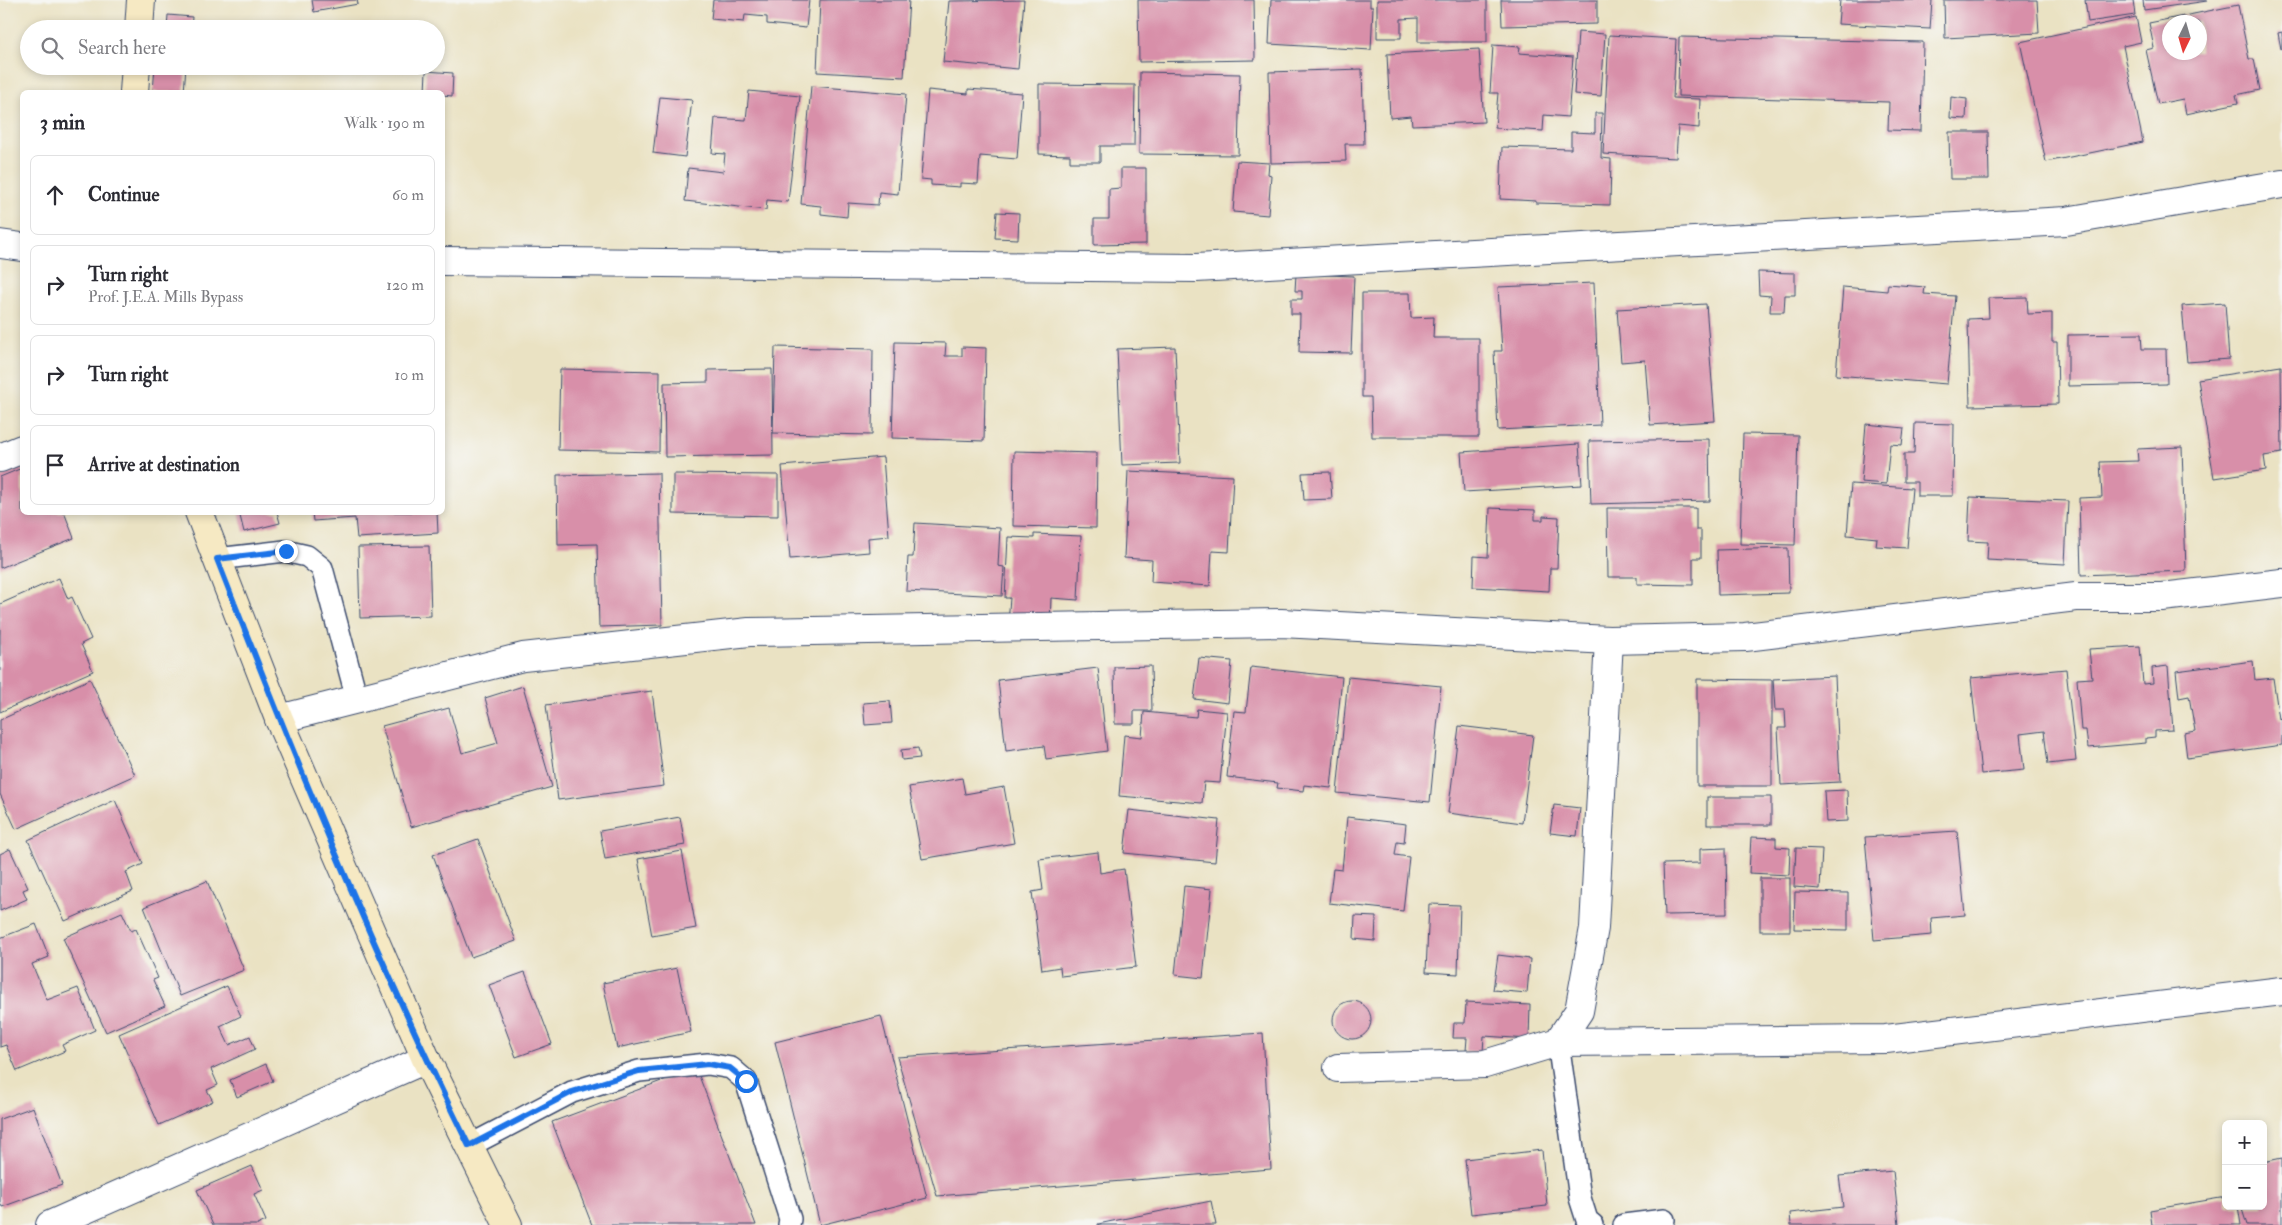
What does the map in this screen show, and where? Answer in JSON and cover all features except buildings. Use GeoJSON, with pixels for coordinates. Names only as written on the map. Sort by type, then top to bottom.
{"type":"FeatureCollection","features":[{"type":"Feature","properties":{"kind":"street"},"geometry":{"type":"LineString","coordinates":[[139,20],[141,0]]}},
{"type":"Feature","properties":{"kind":"street"},"geometry":{"type":"LineString","coordinates":[[134,90],[135,75]]}},
{"type":"Feature","properties":{"kind":"street"},"geometry":{"type":"LineString","coordinates":[[445,261],[1196,268],[2066,221],[2282,184]]}},
{"type":"Feature","properties":{"kind":"street"},"geometry":{"type":"LineString","coordinates":[[0,244],[20,247]]}},
{"type":"Feature","properties":{"kind":"street"},"geometry":{"type":"LineString","coordinates":[[0,458],[20,450]]}},
{"type":"Feature","properties":{"kind":"street"},"geometry":{"type":"LineString","coordinates":[[201,515],[279,719],[426,1059],[508,1225]]}},
{"type":"Feature","properties":{"kind":"street"},"geometry":{"type":"LineString","coordinates":[[279,719],[523,657],[749,632],[1281,622],[1609,640],[1745,637],[2076,597],[2162,597],[2282,582]]}},
{"type":"Feature","properties":{"kind":"street"},"geometry":{"type":"LineString","coordinates":[[1558,1042],[1579,1011],[1594,928],[1609,640]]}},
{"type":"Feature","properties":{"kind":"street"},"geometry":{"type":"LineString","coordinates":[[1338,1068],[1485,1064],[1558,1042],[1886,1039],[2282,991]]}},
{"type":"Feature","properties":{"kind":"street"},"geometry":{"type":"LineString","coordinates":[[50,1225],[426,1059]]}},
{"type":"Feature","properties":{"kind":"lane"},"geometry":{"type":"LineString","coordinates":[[217,559],[286,551],[307,556],[322,568],[357,699]]}},
{"type":"Feature","properties":{"kind":"lane"},"geometry":{"type":"LineString","coordinates":[[1558,1042],[1580,1198],[1587,1220],[1593,1225]]}},
{"type":"Feature","properties":{"kind":"lane"},"geometry":{"type":"LineString","coordinates":[[469,1146],[572,1092],[639,1071],[708,1064],[730,1068],[746,1081],[790,1219],[789,1225]]}},
{"type":"Feature","properties":{"kind":"lane"},"geometry":{"type":"LineString","coordinates":[[1624,1225],[1664,1220]]}},
{"type":"Feature","properties":{"kind":"route"},"geometry":{"type":"LineString","coordinates":[[286,551],[217,559],[279,719],[426,1059],[469,1146],[572,1092],[639,1071],[708,1064],[730,1068],[746,1081]]}}]}
